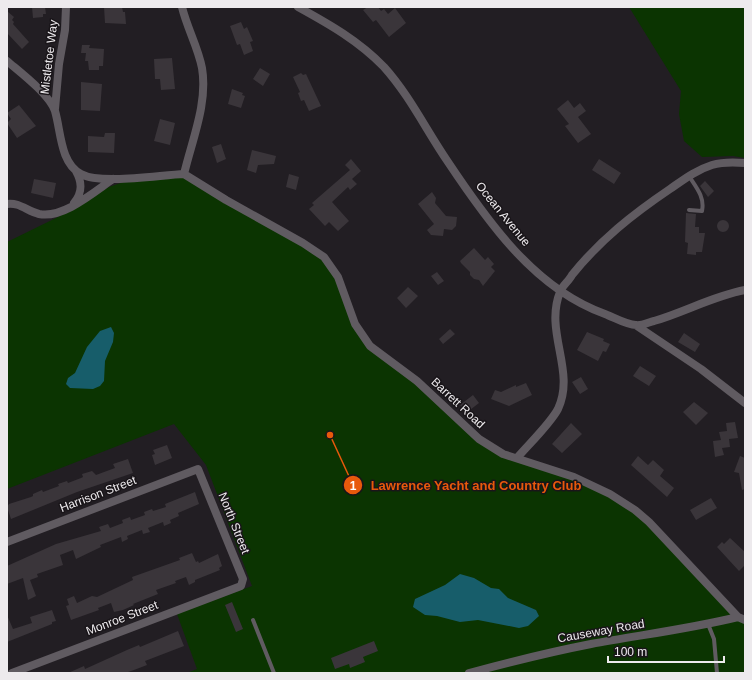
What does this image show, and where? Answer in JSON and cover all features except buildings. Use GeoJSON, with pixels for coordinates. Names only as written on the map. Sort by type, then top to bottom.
{"type":"FeatureCollection","features":[{"type":"Feature","properties":{"kind":"street","name":"Mistletoe Way"},"geometry":{"type":"LineString","coordinates":[[54,109],[59,64],[65,30],[66,7]]}},
{"type":"Feature","properties":{"kind":"street"},"geometry":{"type":"LineString","coordinates":[[7,61],[42,93],[54,109],[68,162],[76,170],[86,176],[113,179],[184,174],[199,115],[203,80],[199,55],[182,7]]}},
{"type":"Feature","properties":{"kind":"street","name":"Ocean Avenue"},"geometry":{"type":"LineString","coordinates":[[298,7],[343,32],[369,52],[384,67],[405,93],[448,161],[481,208],[525,260],[560,292],[589,308],[637,326],[701,369],[745,403]]}},
{"type":"Feature","properties":{"kind":"street"},"geometry":{"type":"LineString","coordinates":[[517,458],[553,416],[563,395],[564,375],[555,325],[555,315],[560,292],[586,258],[612,231],[640,209],[689,176],[717,164],[745,163]]}},
{"type":"Feature","properties":{"kind":"street"},"geometry":{"type":"LineString","coordinates":[[72,206],[80,194],[81,188],[80,179],[76,170]]}},
{"type":"Feature","properties":{"kind":"street","name":"Barrett Road"},"geometry":{"type":"LineString","coordinates":[[184,174],[226,200],[303,243],[324,257],[338,277],[355,324],[370,346],[417,380],[479,439],[503,454],[574,477],[610,494],[635,510],[649,522],[741,618]]}},
{"type":"Feature","properties":{"kind":"street"},"geometry":{"type":"LineString","coordinates":[[7,204],[16,204],[38,214],[53,214],[72,206],[113,179]]}},
{"type":"Feature","properties":{"kind":"street"},"geometry":{"type":"LineString","coordinates":[[637,326],[679,313],[724,294],[745,290]]}},
{"type":"Feature","properties":{"kind":"street","name":"Harrison Street"},"geometry":{"type":"LineString","coordinates":[[7,542],[198,469]]}},
{"type":"Feature","properties":{"kind":"street","name":"North Street"},"geometry":{"type":"LineString","coordinates":[[198,469],[241,573],[243,579],[241,586]]}},
{"type":"Feature","properties":{"kind":"street","name":"Monroe Street"},"geometry":{"type":"LineString","coordinates":[[12,673],[241,586]]}},
{"type":"Feature","properties":{"kind":"street","name":"Causeway Road"},"geometry":{"type":"LineString","coordinates":[[469,673],[570,648],[741,618]]}},
{"type":"Feature","properties":{"kind":"lane"},"geometry":{"type":"LineString","coordinates":[[689,176],[701,196],[703,207],[702,211],[698,212],[689,210]]}},
{"type":"Feature","properties":{"kind":"lane"},"geometry":{"type":"LineString","coordinates":[[253,620],[274,673]]}},
{"type":"Feature","properties":{"kind":"lane"},"geometry":{"type":"LineString","coordinates":[[708,624],[714,639],[717,673]]}},
{"type":"Feature","properties":{"kind":"green space"},"geometry":{"type":"Polygon","coordinates":[[[629,7],[745,7],[745,158],[733,156],[702,157],[684,141],[679,114],[681,91],[629,7]]]}},
{"type":"Feature","properties":{"kind":"green space"},"geometry":{"type":"Polygon","coordinates":[[[141,176],[183,176],[324,257],[338,277],[361,335],[491,447],[585,482],[635,510],[745,620],[745,673],[187,673],[197,669],[177,614],[252,586],[206,465],[174,424],[7,489],[7,242],[60,216],[109,187],[141,176]]]}},
{"type":"Feature","properties":{"kind":"water"},"geometry":{"type":"Polygon","coordinates":[[[111,327],[114,333],[113,342],[105,361],[104,381],[100,386],[93,389],[70,388],[66,384],[68,378],[75,373],[87,347],[100,331],[111,327]]]}},
{"type":"Feature","properties":{"kind":"water"},"geometry":{"type":"Polygon","coordinates":[[[460,574],[474,578],[491,588],[499,589],[508,598],[536,610],[539,616],[528,626],[519,628],[478,620],[460,622],[437,616],[425,615],[413,607],[415,599],[445,585],[460,574]]]}},
{"type":"Feature","properties":{"kind":"place","name":"Lawrence Yacht and Country Club"},"geometry":{"type":"Point","coordinates":[330,435]}}]}
